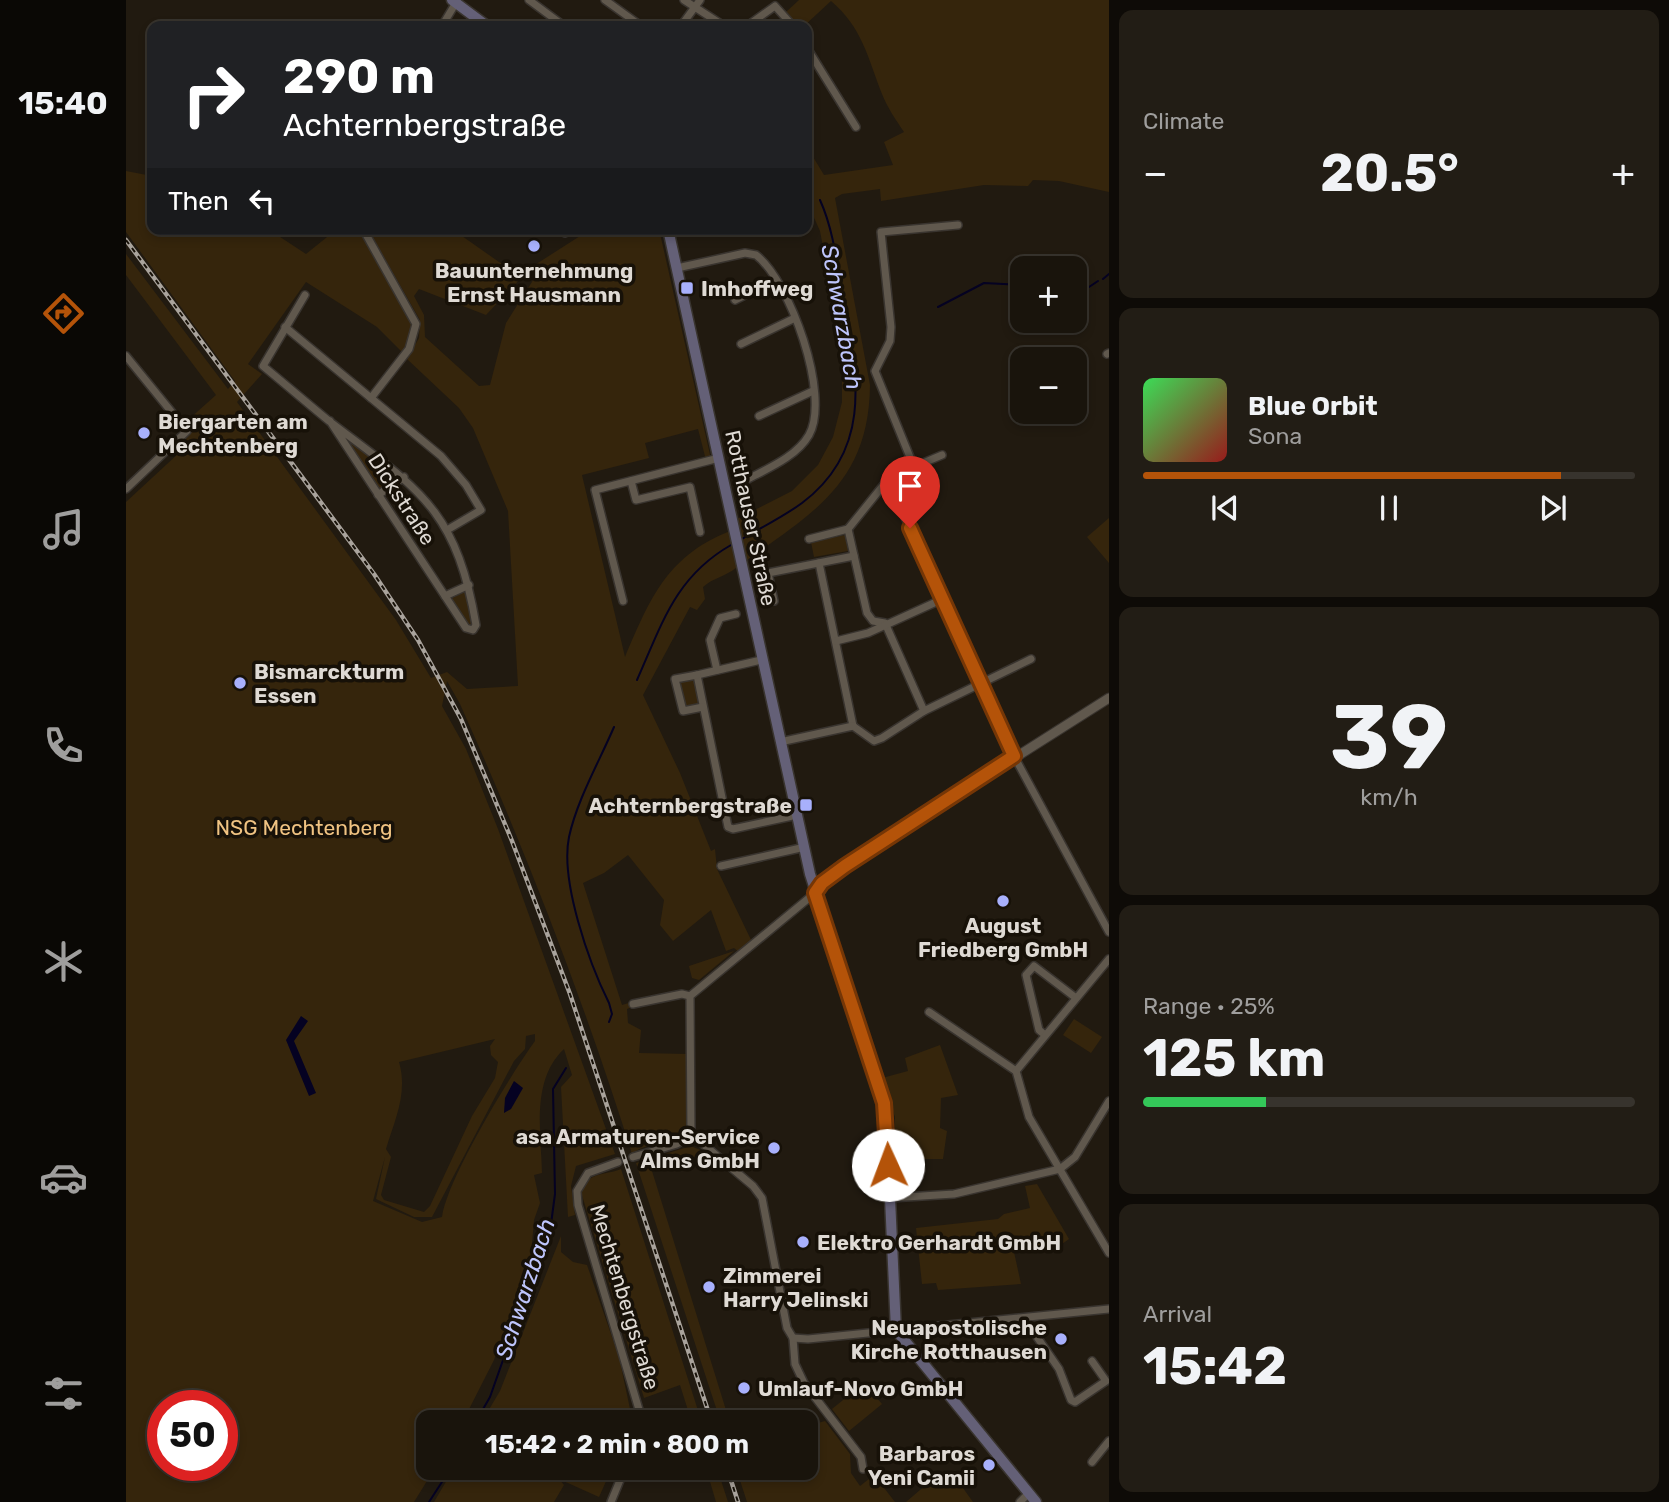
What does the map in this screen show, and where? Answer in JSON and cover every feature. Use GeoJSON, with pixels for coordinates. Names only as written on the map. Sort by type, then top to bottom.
{"type":"FeatureCollection","features":[{"type":"Feature","properties":{"kind":"main road"},"geometry":{"type":"LineString","coordinates":[[455,1],[481,21]]}},
{"type":"Feature","properties":{"kind":"main road","name":"Rotthauser Straße"},"geometry":{"type":"LineString","coordinates":[[669,235],[761,660],[815,893],[886,1110],[896,1331]]}},
{"type":"Feature","properties":{"kind":"main road"},"geometry":{"type":"LineString","coordinates":[[896,1331],[1032,1498]]}},
{"type":"Feature","properties":{"kind":"street"},"geometry":{"type":"LineString","coordinates":[[529,0],[557,21]]}},
{"type":"Feature","properties":{"kind":"street"},"geometry":{"type":"LineString","coordinates":[[606,0],[634,21]]}},
{"type":"Feature","properties":{"kind":"street"},"geometry":{"type":"LineString","coordinates":[[684,0],[697,3],[718,21]]}},
{"type":"Feature","properties":{"kind":"street"},"geometry":{"type":"LineString","coordinates":[[445,21],[455,1]]}},
{"type":"Feature","properties":{"kind":"street"},"geometry":{"type":"LineString","coordinates":[[684,21],[697,3]]}},
{"type":"Feature","properties":{"kind":"street"},"geometry":{"type":"LineString","coordinates":[[754,21],[775,6],[788,21]]}},
{"type":"Feature","properties":{"kind":"street"},"geometry":{"type":"LineString","coordinates":[[812,56],[856,127]]}},
{"type":"Feature","properties":{"kind":"street"},"geometry":{"type":"LineString","coordinates":[[914,467],[875,371],[890,341],[891,327],[881,232],[958,225]]}},
{"type":"Feature","properties":{"kind":"street"},"geometry":{"type":"LineString","coordinates":[[366,235],[416,324],[409,349],[371,398]]}},
{"type":"Feature","properties":{"kind":"street"},"geometry":{"type":"LineString","coordinates":[[677,268],[752,253],[763,261],[775,280],[795,318],[806,350],[815,419],[804,442],[784,458],[748,479]]}},
{"type":"Feature","properties":{"kind":"street"},"geometry":{"type":"LineString","coordinates":[[735,300],[775,280]]}},
{"type":"Feature","properties":{"kind":"street"},"geometry":{"type":"LineString","coordinates":[[305,295],[263,366],[404,477],[428,502],[447,530],[469,584],[445,596]]}},
{"type":"Feature","properties":{"kind":"street"},"geometry":{"type":"LineString","coordinates":[[741,344],[795,318]]}},
{"type":"Feature","properties":{"kind":"street"},"geometry":{"type":"LineString","coordinates":[[285,327],[441,456],[477,502],[480,513],[447,530]]}},
{"type":"Feature","properties":{"kind":"street"},"geometry":{"type":"LineString","coordinates":[[126,356],[187,431],[126,489]]}},
{"type":"Feature","properties":{"kind":"street"},"geometry":{"type":"LineString","coordinates":[[759,416],[813,391]]}},
{"type":"Feature","properties":{"kind":"street","name":"Dickstraße"},"geometry":{"type":"LineString","coordinates":[[330,421],[466,628],[474,630],[476,625],[469,584]]}},
{"type":"Feature","properties":{"kind":"street"},"geometry":{"type":"LineString","coordinates":[[809,539],[848,529],[887,481],[942,455]]}},
{"type":"Feature","properties":{"kind":"street"},"geometry":{"type":"LineString","coordinates":[[623,601],[595,490],[719,458]]}},
{"type":"Feature","properties":{"kind":"street"},"geometry":{"type":"LineString","coordinates":[[378,495],[404,477]]}},
{"type":"Feature","properties":{"kind":"street"},"geometry":{"type":"LineString","coordinates":[[631,481],[636,500],[690,487],[700,532]]}},
{"type":"Feature","properties":{"kind":"street"},"geometry":{"type":"LineString","coordinates":[[887,481],[945,598],[1014,756],[1109,932]]}},
{"type":"Feature","properties":{"kind":"street"},"geometry":{"type":"LineString","coordinates":[[848,529],[867,613],[873,621],[885,623]]}},
{"type":"Feature","properties":{"kind":"street"},"geometry":{"type":"LineString","coordinates":[[774,601],[768,573],[854,556]]}},
{"type":"Feature","properties":{"kind":"street"},"geometry":{"type":"LineString","coordinates":[[818,563],[853,726],[874,741],[924,711],[1031,659]]}},
{"type":"Feature","properties":{"kind":"street"},"geometry":{"type":"LineString","coordinates":[[836,641],[868,633],[945,598]]}},
{"type":"Feature","properties":{"kind":"street"},"geometry":{"type":"LineString","coordinates":[[717,670],[710,640],[720,618],[736,614]]}},
{"type":"Feature","properties":{"kind":"street"},"geometry":{"type":"LineString","coordinates":[[885,623],[924,711]]}},
{"type":"Feature","properties":{"kind":"street"},"geometry":{"type":"LineString","coordinates":[[703,707],[683,711],[676,679],[761,660]]}},
{"type":"Feature","properties":{"kind":"street"},"geometry":{"type":"LineString","coordinates":[[697,675],[730,829],[797,815]]}},
{"type":"Feature","properties":{"kind":"street"},"geometry":{"type":"LineString","coordinates":[[691,996],[845,866],[1109,698]]}},
{"type":"Feature","properties":{"kind":"street"},"geometry":{"type":"LineString","coordinates":[[780,741],[853,726]]}},
{"type":"Feature","properties":{"kind":"street"},"geometry":{"type":"LineString","coordinates":[[722,866],[805,847]]}},
{"type":"Feature","properties":{"kind":"street"},"geometry":{"type":"LineString","coordinates":[[1016,1071],[1109,959]]}},
{"type":"Feature","properties":{"kind":"street"},"geometry":{"type":"LineString","coordinates":[[1045,1035],[1040,1030],[1026,975],[1030,968],[1034,966],[1076,998]]}},
{"type":"Feature","properties":{"kind":"street"},"geometry":{"type":"LineString","coordinates":[[633,1004],[682,994],[691,996]]}},
{"type":"Feature","properties":{"kind":"street"},"geometry":{"type":"LineString","coordinates":[[691,996],[691,1134]]}},
{"type":"Feature","properties":{"kind":"street"},"geometry":{"type":"LineString","coordinates":[[929,1012],[1016,1071],[1029,1117],[1109,1254]]}},
{"type":"Feature","properties":{"kind":"street"},"geometry":{"type":"LineString","coordinates":[[890,1198],[954,1194],[1060,1169],[1075,1157],[1109,1101]]}},
{"type":"Feature","properties":{"kind":"street"},"geometry":{"type":"LineString","coordinates":[[633,1157],[677,1143],[691,1134]]}},
{"type":"Feature","properties":{"kind":"street"},"geometry":{"type":"LineString","coordinates":[[691,1134],[753,1186],[762,1198],[788,1328],[793,1338],[795,1364],[804,1383],[861,1457],[863,1469]]}},
{"type":"Feature","properties":{"kind":"street","name":"Mechtenbergstraße"},"geometry":{"type":"LineString","coordinates":[[618,1163],[588,1173],[577,1191],[578,1205],[639,1410]]}},
{"type":"Feature","properties":{"kind":"street"},"geometry":{"type":"LineString","coordinates":[[793,1338],[896,1331],[1109,1309]]}},
{"type":"Feature","properties":{"kind":"street"},"geometry":{"type":"LineString","coordinates":[[1024,1318],[1059,1368],[1071,1401],[1075,1402],[1107,1384],[1092,1361]]}},
{"type":"Feature","properties":{"kind":"street"},"geometry":{"type":"LineString","coordinates":[[1092,1462],[1109,1441]]}},
{"type":"Feature","properties":{"kind":"street"},"geometry":{"type":"LineString","coordinates":[[611,1502],[620,1480]]}},
{"type":"Feature","properties":{"kind":"street"},"geometry":{"type":"LineString","coordinates":[[1020,1502],[1032,1498]]}},
{"type":"Feature","properties":{"kind":"green space","name":"NSG Mechtenberg"},"geometry":{"type":"Polygon","coordinates":[[[799,0],[1109,0],[1109,192],[1059,181],[1033,180],[1028,186],[984,185],[881,201],[880,189],[842,194],[835,198],[870,385],[867,420],[859,449],[846,474],[830,495],[810,514],[732,571],[703,587],[705,599],[697,610],[690,607],[643,695],[680,773],[711,851],[715,849],[717,869],[753,944],[741,954],[734,948],[726,951],[711,910],[673,941],[660,925],[664,900],[628,855],[604,873],[583,883],[622,1005],[632,1002],[632,1007],[627,1009],[628,1023],[641,1030],[639,1053],[688,1054],[690,1125],[679,1137],[647,1146],[632,1154],[553,927],[484,759],[447,681],[442,706],[466,749],[498,829],[615,1154],[576,1166],[571,1186],[575,1215],[568,1217],[561,1087],[572,1075],[564,1049],[546,1076],[542,1091],[542,1173],[534,1175],[540,1203],[534,1220],[531,1256],[494,1360],[469,1410],[416,1410],[416,1480],[428,1480],[414,1502],[126,1502],[126,502],[180,452],[172,445],[188,431],[191,423],[188,420],[216,395],[126,275],[126,254],[228,389],[235,381],[126,232],[126,171],[147,175],[147,235],[277,235],[306,254],[330,235],[364,235],[416,324],[405,355],[377,327],[306,282],[248,364],[262,374],[237,402],[396,620],[431,678],[447,672],[467,689],[518,686],[508,511],[473,428],[459,408],[407,359],[419,338],[420,320],[371,235],[461,235],[499,262],[524,275],[486,315],[419,289],[414,296],[424,315],[425,337],[479,386],[490,385],[506,323],[537,274],[530,268],[582,235],[660,235],[711,459],[706,460],[698,429],[645,443],[649,458],[582,475],[625,657],[654,596],[678,564],[712,539],[735,529],[733,521],[792,491],[818,465],[833,437],[842,402],[842,370],[820,231],[812,213],[812,155],[824,175],[893,165],[884,142],[904,132],[884,99],[857,32],[842,11],[831,1],[809,21],[793,21],[786,12],[799,0]],[[535,1034],[526,1036],[525,1049],[514,1061],[432,1217],[414,1217],[376,1199],[385,1157],[373,1201],[422,1222],[442,1217],[446,1200],[467,1153],[496,1101],[535,1041],[535,1034]],[[495,1039],[399,1062],[401,1095],[386,1149],[391,1157],[381,1195],[384,1200],[424,1212],[430,1206],[472,1116],[495,1078],[498,1062],[491,1055],[490,1046],[495,1039]]]}},
{"type":"Feature","properties":{"kind":"green space"},"geometry":{"type":"Polygon","coordinates":[[[350,440],[398,477],[379,490],[349,444],[350,440]]]}},
{"type":"Feature","properties":{"kind":"green space"},"geometry":{"type":"Polygon","coordinates":[[[1109,518],[1109,563],[1087,537],[1109,518]]]}},
{"type":"Feature","properties":{"kind":"green space"},"geometry":{"type":"Polygon","coordinates":[[[845,535],[848,551],[814,557],[811,542],[845,535]]]}},
{"type":"Feature","properties":{"kind":"green space"},"geometry":{"type":"Polygon","coordinates":[[[466,590],[473,625],[469,628],[451,599],[466,590]]]}},
{"type":"Feature","properties":{"kind":"green space"},"geometry":{"type":"Polygon","coordinates":[[[694,678],[699,703],[685,706],[679,681],[694,678]]]}},
{"type":"Feature","properties":{"kind":"green space"},"geometry":{"type":"Polygon","coordinates":[[[734,951],[699,980],[692,978],[689,966],[734,951]]]}},
{"type":"Feature","properties":{"kind":"green space"},"geometry":{"type":"Polygon","coordinates":[[[1074,1019],[1102,1037],[1091,1053],[1063,1035],[1074,1019]]]}},
{"type":"Feature","properties":{"kind":"green space"},"geometry":{"type":"Polygon","coordinates":[[[940,1045],[958,1095],[941,1098],[940,1128],[947,1131],[943,1159],[895,1159],[895,1117],[882,1078],[908,1071],[905,1058],[940,1045]]]}},
{"type":"Feature","properties":{"kind":"green space"},"geometry":{"type":"Polygon","coordinates":[[[691,1146],[707,1153],[652,1171],[726,1410],[717,1410],[636,1163],[691,1146]]]}},
{"type":"Feature","properties":{"kind":"green space"},"geometry":{"type":"Polygon","coordinates":[[[621,1169],[698,1410],[688,1410],[680,1385],[644,1398],[581,1192],[584,1185],[597,1175],[621,1169]]]}},
{"type":"Feature","properties":{"kind":"green space"},"geometry":{"type":"Polygon","coordinates":[[[1037,1184],[1069,1239],[1062,1244],[1014,1252],[1021,1284],[938,1290],[936,1283],[922,1284],[916,1228],[998,1219],[1004,1214],[1030,1208],[1025,1186],[1037,1184]]]}},
{"type":"Feature","properties":{"kind":"green space"},"geometry":{"type":"Polygon","coordinates":[[[561,1236],[561,1252],[573,1262],[587,1265],[619,1357],[630,1410],[489,1410],[500,1391],[561,1236]]]}},
{"type":"Feature","properties":{"kind":"green space"},"geometry":{"type":"Polygon","coordinates":[[[864,1383],[882,1404],[849,1431],[832,1409],[864,1383]]]}},
{"type":"Feature","properties":{"kind":"green space"},"geometry":{"type":"Polygon","coordinates":[[[825,1421],[850,1454],[851,1473],[860,1486],[874,1475],[895,1502],[747,1502],[740,1480],[818,1480],[818,1423],[825,1421]]]}},
{"type":"Feature","properties":{"kind":"green space"},"geometry":{"type":"Polygon","coordinates":[[[955,1477],[973,1502],[906,1502],[934,1478],[942,1485],[955,1477]]]}},
{"type":"Feature","properties":{"kind":"green space"},"geometry":{"type":"Polygon","coordinates":[[[447,1480],[560,1480],[564,1485],[554,1502],[434,1502],[447,1480]]]}},
{"type":"Feature","properties":{"kind":"green space"},"geometry":{"type":"Polygon","coordinates":[[[561,1480],[607,1480],[599,1497],[561,1480]]]}},
{"type":"Feature","properties":{"kind":"green space"},"geometry":{"type":"Polygon","coordinates":[[[710,1480],[721,1480],[728,1502],[716,1502],[710,1480]]]}},
{"type":"Feature","properties":{"kind":"water"},"geometry":{"type":"Polygon","coordinates":[[[301,1016],[308,1021],[294,1041],[316,1093],[309,1096],[286,1040],[301,1016]]]}},
{"type":"Feature","properties":{"kind":"water"},"geometry":{"type":"Polygon","coordinates":[[[514,1081],[523,1088],[511,1109],[504,1113],[505,1098],[514,1081]]]}},
{"type":"Feature","properties":{"kind":"waterway","name":"Schwarzbach"},"geometry":{"type":"LineString","coordinates":[[742,539],[795,508],[824,483],[839,461],[849,438],[854,414],[854,363],[833,239],[820,200]]}},
{"type":"Feature","properties":{"kind":"waterway"},"geometry":{"type":"LineString","coordinates":[[1103,279],[1109,274]]}},
{"type":"Feature","properties":{"kind":"waterway"},"geometry":{"type":"LineString","coordinates":[[1087,287],[1098,281]]}},
{"type":"Feature","properties":{"kind":"waterway"},"geometry":{"type":"LineString","coordinates":[[938,307],[984,283],[1010,284]]}},
{"type":"Feature","properties":{"kind":"waterway","name":"Schwarzbach"},"geometry":{"type":"LineString","coordinates":[[637,680],[663,621],[683,587],[696,572],[731,545]]}},
{"type":"Feature","properties":{"kind":"waterway","name":"Schwarzbach"},"geometry":{"type":"LineString","coordinates":[[609,1022],[612,1014],[609,1003],[578,922],[567,855],[577,809],[614,727]]}},
{"type":"Feature","properties":{"kind":"waterway","name":"Schwarzbach"},"geometry":{"type":"LineString","coordinates":[[482,1410],[490,1397],[551,1224],[555,1194],[553,1089],[566,1068]]}},
{"type":"Feature","properties":{"kind":"waterway","name":"Schwarzbach"},"geometry":{"type":"LineString","coordinates":[[429,1502],[443,1480]]}},
{"type":"Feature","properties":{"kind":"railway"},"geometry":{"type":"LineString","coordinates":[[126,240],[374,574],[418,640],[461,719],[512,841],[570,994],[708,1410]]}},
{"type":"Feature","properties":{"kind":"railway"},"geometry":{"type":"LineString","coordinates":[[731,1480],[738,1502]]}},
{"type":"Feature","properties":{"kind":"place","name":"Bauunternehmung Ernst Hausmann"},"geometry":{"type":"Point","coordinates":[534,246]}},
{"type":"Feature","properties":{"kind":"place","name":"Imhoffweg"},"geometry":{"type":"Point","coordinates":[687,288]}},
{"type":"Feature","properties":{"kind":"place","name":"Biergarten am Mechtenberg"},"geometry":{"type":"Point","coordinates":[144,433]}},
{"type":"Feature","properties":{"kind":"place","name":"Bismarckturm Essen"},"geometry":{"type":"Point","coordinates":[240,683]}},
{"type":"Feature","properties":{"kind":"place","name":"Achternbergstraße"},"geometry":{"type":"Point","coordinates":[806,805]}},
{"type":"Feature","properties":{"kind":"place","name":"August Friedberg GmbH"},"geometry":{"type":"Point","coordinates":[1003,901]}},
{"type":"Feature","properties":{"kind":"place","name":"asa Armaturen-Service Alms GmbH"},"geometry":{"type":"Point","coordinates":[774,1148]}},
{"type":"Feature","properties":{"kind":"place","name":"Elektro Gerhardt GmbH"},"geometry":{"type":"Point","coordinates":[803,1242]}},
{"type":"Feature","properties":{"kind":"place","name":"Zimmerei Harry Jelinski"},"geometry":{"type":"Point","coordinates":[709,1287]}},
{"type":"Feature","properties":{"kind":"place","name":"Neuapostolische Kirche Rotthausen"},"geometry":{"type":"Point","coordinates":[1061,1339]}},
{"type":"Feature","properties":{"kind":"place","name":"Umlauf-Novo GmbH"},"geometry":{"type":"Point","coordinates":[744,1388]}},
{"type":"Feature","properties":{"kind":"place","name":"Barbaros Yeni Camii"},"geometry":{"type":"Point","coordinates":[989,1465]}},
{"type":"Feature","properties":{"kind":"route"},"geometry":{"type":"LineString","coordinates":[[888,1165],[886,1110],[815,893],[822,883],[845,866],[1014,756],[945,598],[910,528]]}}]}
